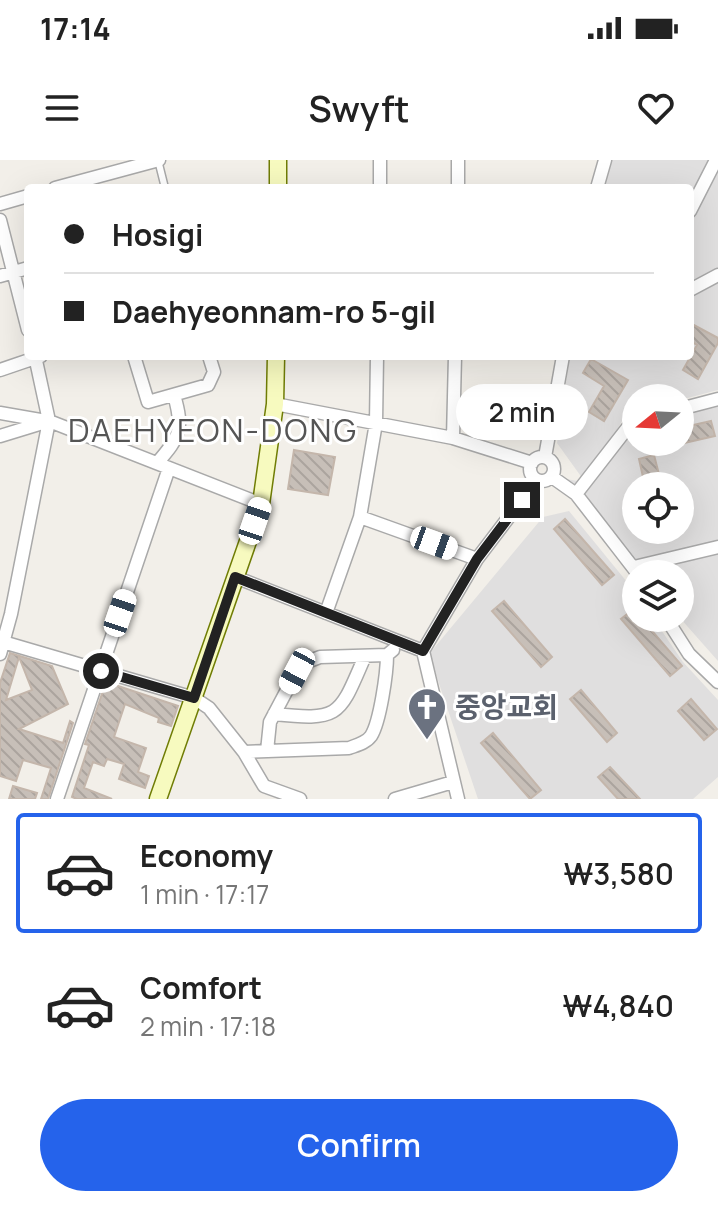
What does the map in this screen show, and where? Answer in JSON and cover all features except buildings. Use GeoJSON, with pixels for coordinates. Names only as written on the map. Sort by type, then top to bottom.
{"type":"FeatureCollection","features":[{"type":"Feature","properties":{"kind":"main road"},"geometry":{"type":"LineString","coordinates":[[278,160],[278,184]]}},
{"type":"Feature","properties":{"kind":"main road"},"geometry":{"type":"LineString","coordinates":[[158,799],[261,504],[275,404],[276,360]]}},
{"type":"Feature","properties":{"kind":"street"},"geometry":{"type":"LineString","coordinates":[[73,184],[158,160]]}},
{"type":"Feature","properties":{"kind":"street"},"geometry":{"type":"LineString","coordinates":[[380,160],[380,184]]}},
{"type":"Feature","properties":{"kind":"street"},"geometry":{"type":"LineString","coordinates":[[458,160],[458,184]]}},
{"type":"Feature","properties":{"kind":"street"},"geometry":{"type":"LineString","coordinates":[[598,184],[605,160]]}},
{"type":"Feature","properties":{"kind":"street"},"geometry":{"type":"LineString","coordinates":[[694,203],[716,160]]}},
{"type":"Feature","properties":{"kind":"street"},"geometry":{"type":"LineString","coordinates":[[0,204],[24,197]]}},
{"type":"Feature","properties":{"kind":"street"},"geometry":{"type":"LineString","coordinates":[[0,220],[6,275],[24,320]]}},
{"type":"Feature","properties":{"kind":"street"},"geometry":{"type":"LineString","coordinates":[[694,288],[718,275]]}},
{"type":"Feature","properties":{"kind":"street"},"geometry":{"type":"LineString","coordinates":[[0,370],[28,360]]}},
{"type":"Feature","properties":{"kind":"street"},"geometry":{"type":"LineString","coordinates":[[38,360],[49,421],[1,646],[194,698],[209,708],[244,752],[264,786],[300,799]]}},
{"type":"Feature","properties":{"kind":"street"},"geometry":{"type":"LineString","coordinates":[[135,360],[148,402],[208,385],[214,372],[210,360]]}},
{"type":"Feature","properties":{"kind":"street"},"geometry":{"type":"LineString","coordinates":[[326,613],[360,517],[376,423],[377,360]]}},
{"type":"Feature","properties":{"kind":"street"},"geometry":{"type":"LineString","coordinates":[[453,438],[455,360]]}},
{"type":"Feature","properties":{"kind":"street"},"geometry":{"type":"LineString","coordinates":[[545,457],[562,360]]}},
{"type":"Feature","properties":{"kind":"street"},"geometry":{"type":"LineString","coordinates":[[57,799],[101,671],[163,466],[181,420],[174,395]]}},
{"type":"Feature","properties":{"kind":"street"},"geometry":{"type":"LineString","coordinates":[[694,405],[718,399]]}},
{"type":"Feature","properties":{"kind":"street"},"geometry":{"type":"LineString","coordinates":[[275,404],[453,438],[532,463]]}},
{"type":"Feature","properties":{"kind":"street"},"geometry":{"type":"LineString","coordinates":[[0,413],[49,421],[261,504]]}},
{"type":"Feature","properties":{"kind":"street"},"geometry":{"type":"LineString","coordinates":[[0,436],[49,421]]}},
{"type":"Feature","properties":{"kind":"street"},"geometry":{"type":"LineString","coordinates":[[576,494],[622,435]]}},
{"type":"Feature","properties":{"kind":"street"},"geometry":{"type":"LineString","coordinates":[[545,457],[554,465],[552,477],[545,481],[537,480],[530,471],[532,463],[537,458],[545,457]]}},
{"type":"Feature","properties":{"kind":"street"},"geometry":{"type":"LineString","coordinates":[[552,477],[576,494],[628,560]]}},
{"type":"Feature","properties":{"kind":"street"},"geometry":{"type":"LineString","coordinates":[[458,799],[423,651],[477,559],[537,480]]}},
{"type":"Feature","properties":{"kind":"street"},"geometry":{"type":"LineString","coordinates":[[360,517],[477,559]]}},
{"type":"Feature","properties":{"kind":"street"},"geometry":{"type":"LineString","coordinates":[[672,560],[718,547]]}},
{"type":"Feature","properties":{"kind":"street"},"geometry":{"type":"LineString","coordinates":[[235,577],[423,651]]}},
{"type":"Feature","properties":{"kind":"street"},"geometry":{"type":"LineString","coordinates":[[675,632],[689,654],[718,682]]}},
{"type":"Feature","properties":{"kind":"street"},"geometry":{"type":"LineString","coordinates":[[267,751],[270,722],[297,671],[307,662],[320,657],[387,655],[402,643]]}},
{"type":"Feature","properties":{"kind":"street"},"geometry":{"type":"LineString","coordinates":[[244,752],[349,748],[363,743],[371,736],[377,720],[387,678],[387,655]]}},
{"type":"Feature","properties":{"kind":"street"},"geometry":{"type":"LineString","coordinates":[[274,714],[310,718],[328,716],[338,711],[365,656]]}},
{"type":"Feature","properties":{"kind":"street"},"geometry":{"type":"LineString","coordinates":[[395,799],[453,782]]}},
{"type":"Feature","properties":{"kind":"street"},"geometry":{"type":"LineString","coordinates":[[260,799],[264,786]]}},
{"type":"Feature","properties":{"kind":"lane"},"geometry":{"type":"LineString","coordinates":[[158,160],[164,184]]}},
{"type":"Feature","properties":{"kind":"shaded area"},"geometry":{"type":"Polygon","coordinates":[[[610,160],[718,160],[718,390],[694,396],[694,384],[622,384],[622,421],[591,475],[622,438],[622,456],[694,456],[694,408],[718,403],[718,661],[692,632],[694,560],[629,560],[576,494],[552,477],[585,482],[557,443],[569,360],[694,360],[694,184],[601,184],[610,160]]]}},
{"type":"Feature","properties":{"kind":"shaded area"},"geometry":{"type":"Polygon","coordinates":[[[569,511],[622,576],[622,632],[663,632],[683,662],[718,700],[718,777],[693,799],[478,799],[429,654],[543,517],[569,511]]]}},
{"type":"Feature","properties":{"kind":"place","name":"중앙교회"},"geometry":{"type":"Point","coordinates":[427,741]}},
{"type":"Feature","properties":{"kind":"district","name":"DAEHYEON-DONG"},"geometry":{"type":"Point","coordinates":[213,431]}},
{"type":"Feature","properties":{"kind":"route"},"geometry":{"type":"LineString","coordinates":[[101,671],[194,698],[235,577],[423,651],[477,559],[522,500]]}}]}
